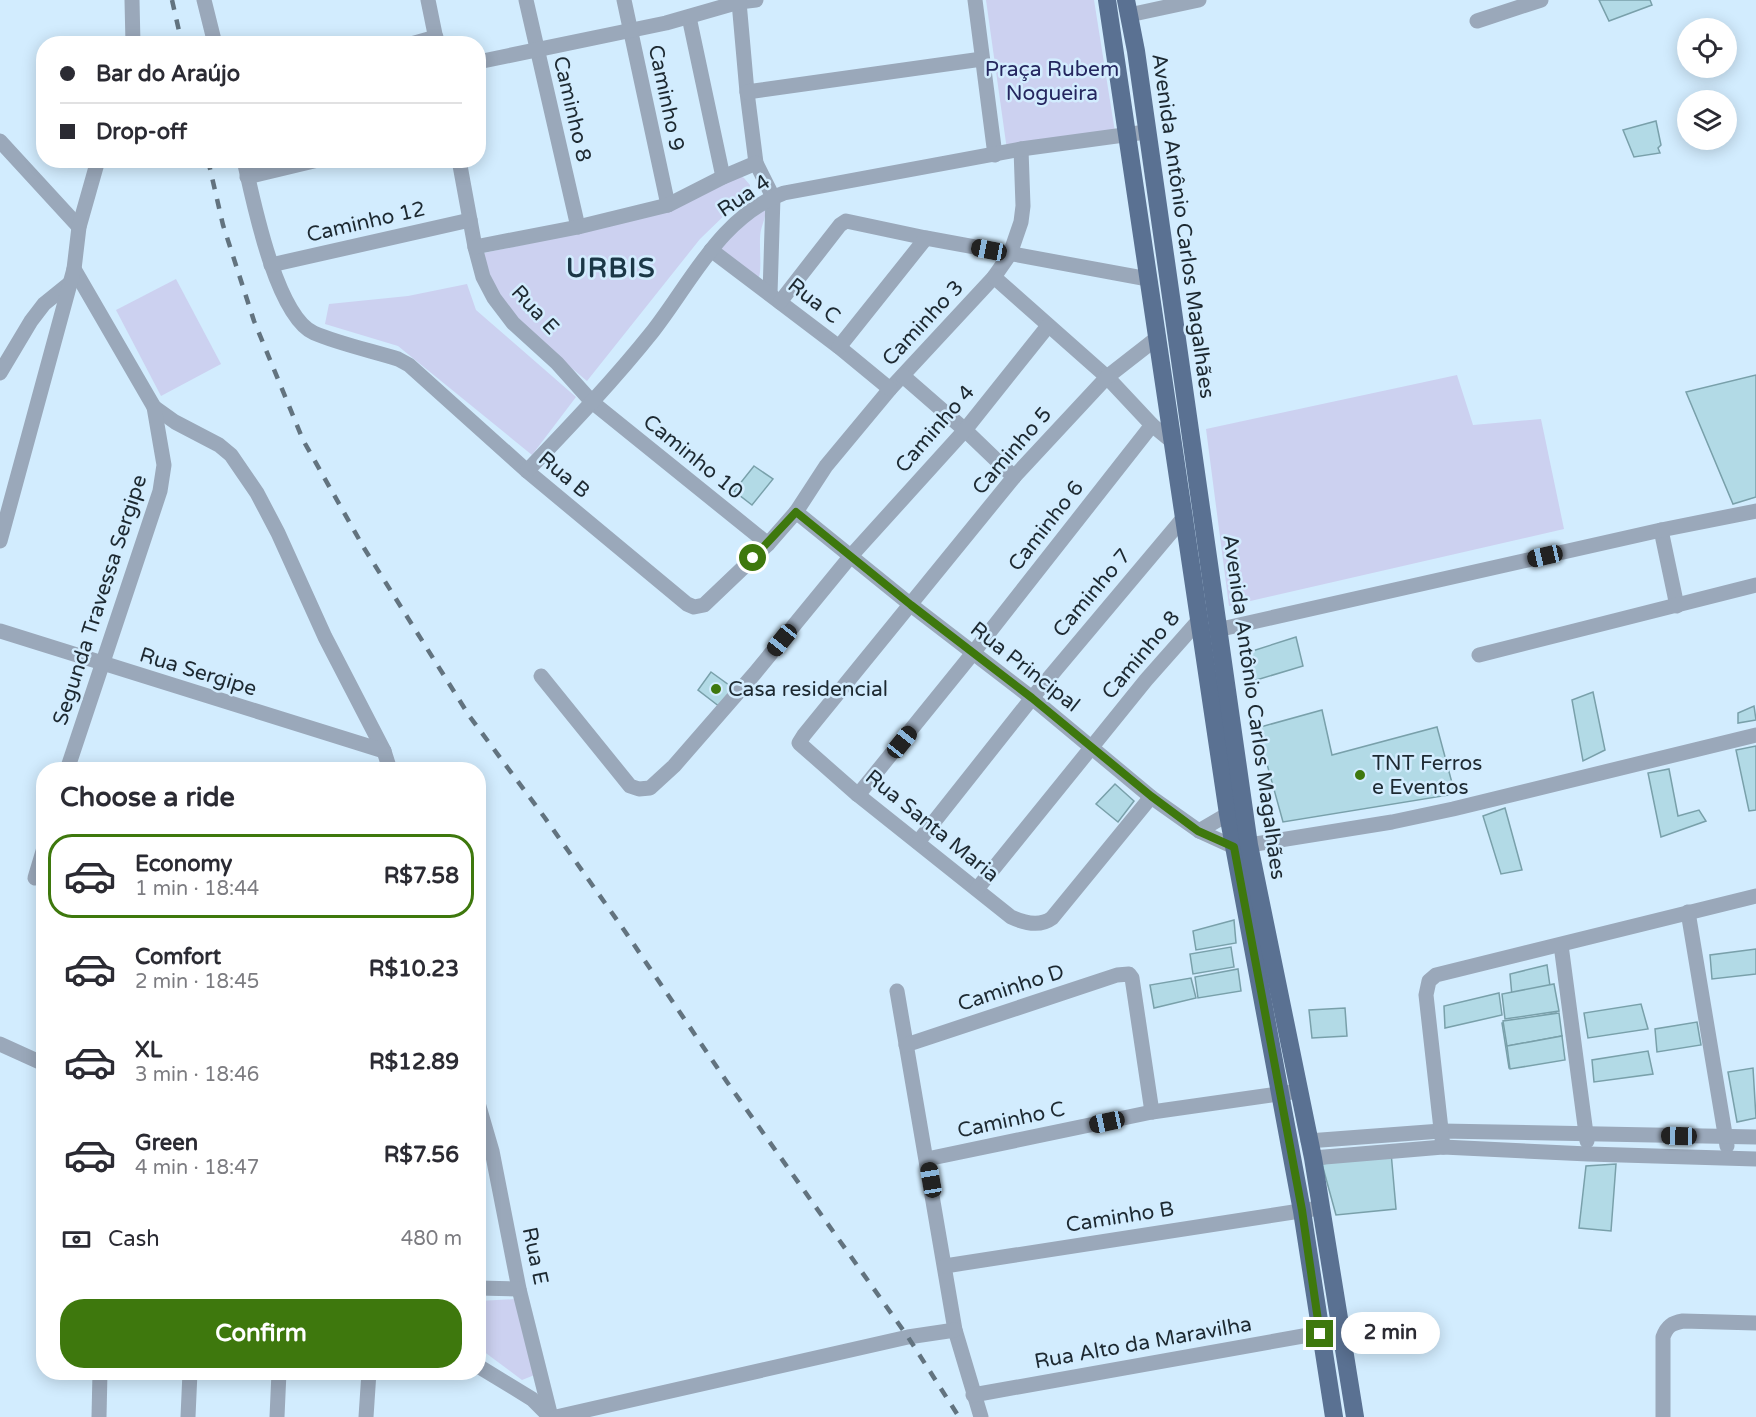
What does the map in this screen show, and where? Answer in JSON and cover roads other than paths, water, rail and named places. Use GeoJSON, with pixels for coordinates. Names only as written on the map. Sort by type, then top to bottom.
{"type":"FeatureCollection","features":[{"type":"Feature","properties":{"kind":"main road","name":"Avenida Antônio Carlos Magalhães"},"geometry":{"type":"LineString","coordinates":[[1107,0],[1228,814],[1242,846]]}},
{"type":"Feature","properties":{"kind":"main road","name":"Avenida Antônio Carlos Magalhães"},"geometry":{"type":"LineString","coordinates":[[1128,8],[1220,630],[1242,846],[1311,1209],[1341,1328],[1354,1417]]}},
{"type":"Feature","properties":{"kind":"main road","name":"Avenida Antônio Carlos Magalhães"},"geometry":{"type":"LineString","coordinates":[[1290,1092],[1310,1150],[1311,1209],[1320,1334],[1334,1417]]}},
{"type":"Feature","properties":{"kind":"street"},"geometry":{"type":"LineString","coordinates":[[132,0],[133,36]]}},
{"type":"Feature","properties":{"kind":"street"},"geometry":{"type":"LineString","coordinates":[[204,0],[213,36]]}},
{"type":"Feature","properties":{"kind":"street"},"geometry":{"type":"LineString","coordinates":[[428,0],[435,36]]}},
{"type":"Feature","properties":{"kind":"street","name":"Caminho 8"},"geometry":{"type":"LineString","coordinates":[[526,0],[578,227]]}},
{"type":"Feature","properties":{"kind":"street","name":"Caminho 9"},"geometry":{"type":"LineString","coordinates":[[624,0],[668,205]]}},
{"type":"Feature","properties":{"kind":"street"},"geometry":{"type":"LineString","coordinates":[[486,60],[689,17],[756,0]]}},
{"type":"Feature","properties":{"kind":"street"},"geometry":{"type":"LineString","coordinates":[[975,0],[995,155]]}},
{"type":"Feature","properties":{"kind":"street"},"geometry":{"type":"LineString","coordinates":[[1128,8],[1199,0]]}},
{"type":"Feature","properties":{"kind":"street"},"geometry":{"type":"LineString","coordinates":[[1477,21],[1541,0]]}},
{"type":"Feature","properties":{"kind":"street"},"geometry":{"type":"LineString","coordinates":[[739,3],[756,163],[773,197],[775,298]]}},
{"type":"Feature","properties":{"kind":"street"},"geometry":{"type":"LineString","coordinates":[[689,17],[723,177]]}},
{"type":"Feature","properties":{"kind":"street"},"geometry":{"type":"LineString","coordinates":[[747,92],[982,59]]}},
{"type":"Feature","properties":{"kind":"street","name":"Rua 4"},"geometry":{"type":"LineString","coordinates":[[527,471],[592,402],[653,330],[732,225],[773,197],[784,193],[1021,149],[1146,132]]}},
{"type":"Feature","properties":{"kind":"street"},"geometry":{"type":"LineString","coordinates":[[0,141],[79,227]]}},
{"type":"Feature","properties":{"kind":"street","name":"Caminho 3"},"geometry":{"type":"LineString","coordinates":[[890,389],[994,277],[1010,254],[1021,222],[1023,206],[1021,149]]}},
{"type":"Feature","properties":{"kind":"street"},"geometry":{"type":"LineString","coordinates":[[0,165],[14,156]]}},
{"type":"Feature","properties":{"kind":"street"},"geometry":{"type":"LineString","coordinates":[[475,247],[578,227],[668,205],[756,163]]}},
{"type":"Feature","properties":{"kind":"street"},"geometry":{"type":"LineString","coordinates":[[0,541],[72,276],[79,227],[96,168]]}},
{"type":"Feature","properties":{"kind":"street","name":"Rua B"},"geometry":{"type":"LineString","coordinates":[[245,168],[271,265],[300,323],[312,332],[398,359],[409,365],[527,471],[687,604],[694,607],[704,605],[768,544],[796,512],[826,466],[890,389]]}},
{"type":"Feature","properties":{"kind":"street"},"geometry":{"type":"LineString","coordinates":[[247,177],[285,168]]}},
{"type":"Feature","properties":{"kind":"street","name":"Rua E"},"geometry":{"type":"LineString","coordinates":[[460,168],[475,247],[483,277],[494,298],[513,323],[557,363],[592,402]]}},
{"type":"Feature","properties":{"kind":"street","name":"Caminho 12"},"geometry":{"type":"LineString","coordinates":[[271,265],[470,220]]}},
{"type":"Feature","properties":{"kind":"street"},"geometry":{"type":"LineString","coordinates":[[775,298],[846,221],[1148,279]]}},
{"type":"Feature","properties":{"kind":"street"},"geometry":{"type":"LineString","coordinates":[[838,347],[926,238]]}},
{"type":"Feature","properties":{"kind":"street","name":"Rua C"},"geometry":{"type":"LineString","coordinates":[[711,250],[890,389]]}},
{"type":"Feature","properties":{"kind":"street"},"geometry":{"type":"LineString","coordinates":[[0,373],[38,312],[72,276]]}},
{"type":"Feature","properties":{"kind":"street"},"geometry":{"type":"LineString","coordinates":[[72,276],[154,407],[231,455],[257,494],[278,532],[325,637],[384,751],[387,762]]}},
{"type":"Feature","properties":{"kind":"street"},"geometry":{"type":"LineString","coordinates":[[994,277],[1107,377],[1152,425],[1174,443]]}},
{"type":"Feature","properties":{"kind":"street","name":"Caminho 4"},"geometry":{"type":"LineString","coordinates":[[541,676],[618,773],[630,786],[645,790],[674,766],[755,673],[850,557],[965,430],[1048,326]]}},
{"type":"Feature","properties":{"kind":"street","name":"Caminho 5"},"geometry":{"type":"LineString","coordinates":[[799,743],[1014,477],[1107,377],[1157,338]]}},
{"type":"Feature","properties":{"kind":"street"},"geometry":{"type":"LineString","coordinates":[[903,376],[1014,477]]}},
{"type":"Feature","properties":{"kind":"street","name":"Caminho 10"},"geometry":{"type":"LineString","coordinates":[[592,402],[768,544]]}},
{"type":"Feature","properties":{"kind":"street","name":"Segunda Travessa Sergipe"},"geometry":{"type":"LineString","coordinates":[[69,762],[164,477],[165,465],[154,407]]}},
{"type":"Feature","properties":{"kind":"street","name":"Caminho 6"},"geometry":{"type":"LineString","coordinates":[[973,653],[1152,425]]}},
{"type":"Feature","properties":{"kind":"street"},"geometry":{"type":"LineString","coordinates":[[1201,626],[1220,630],[1660,530],[1756,511]]}},
{"type":"Feature","properties":{"kind":"street","name":"Rua Principal"},"geometry":{"type":"LineString","coordinates":[[796,512],[850,557],[1032,698],[1151,796],[1198,831],[1242,846]]}},
{"type":"Feature","properties":{"kind":"street","name":"Caminho 7"},"geometry":{"type":"LineString","coordinates":[[1032,698],[1185,516]]}},
{"type":"Feature","properties":{"kind":"street"},"geometry":{"type":"LineString","coordinates":[[1660,530],[1677,606]]}},
{"type":"Feature","properties":{"kind":"street"},"geometry":{"type":"LineString","coordinates":[[1479,655],[1756,585]]}},
{"type":"Feature","properties":{"kind":"street","name":"Caminho 8"},"geometry":{"type":"LineString","coordinates":[[1093,747],[1146,680],[1201,626]]}},
{"type":"Feature","properties":{"kind":"street","name":"Rua Sergipe"},"geometry":{"type":"LineString","coordinates":[[0,631],[384,751]]}},
{"type":"Feature","properties":{"kind":"street"},"geometry":{"type":"LineString","coordinates":[[858,795],[973,653]]}},
{"type":"Feature","properties":{"kind":"street"},"geometry":{"type":"LineString","coordinates":[[918,842],[1032,698]]}},
{"type":"Feature","properties":{"kind":"street"},"geometry":{"type":"LineString","coordinates":[[1242,846],[1392,822],[1454,809],[1756,735]]}},
{"type":"Feature","properties":{"kind":"street","name":"Rua Santa Maria"},"geometry":{"type":"LineString","coordinates":[[799,743],[858,795],[1011,917],[1029,924],[1046,922],[1052,918],[1151,796]]}},
{"type":"Feature","properties":{"kind":"street"},"geometry":{"type":"LineString","coordinates":[[977,889],[1093,747]]}},
{"type":"Feature","properties":{"kind":"street"},"geometry":{"type":"LineString","coordinates":[[1198,831],[1228,814]]}},
{"type":"Feature","properties":{"kind":"street"},"geometry":{"type":"LineString","coordinates":[[1442,1139],[1426,995],[1429,981],[1436,975],[1756,896]]}},
{"type":"Feature","properties":{"kind":"street"},"geometry":{"type":"LineString","coordinates":[[1689,912],[1729,1159]]}},
{"type":"Feature","properties":{"kind":"street"},"geometry":{"type":"LineString","coordinates":[[1561,945],[1588,1154]]}},
{"type":"Feature","properties":{"kind":"street","name":"Caminho D"},"geometry":{"type":"LineString","coordinates":[[906,1045],[1117,975],[1129,974],[1132,978],[1152,1112]]}},
{"type":"Feature","properties":{"kind":"street"},"geometry":{"type":"LineString","coordinates":[[897,991],[955,1330],[981,1417]]}},
{"type":"Feature","properties":{"kind":"street"},"geometry":{"type":"LineString","coordinates":[[0,1044],[36,1060]]}},
{"type":"Feature","properties":{"kind":"street","name":"Caminho C"},"geometry":{"type":"LineString","coordinates":[[927,1159],[1152,1112],[1290,1092]]}},
{"type":"Feature","properties":{"kind":"street","name":"Rua E"},"geometry":{"type":"LineString","coordinates":[[486,1130],[519,1288],[551,1417]]}},
{"type":"Feature","properties":{"kind":"street"},"geometry":{"type":"LineString","coordinates":[[1310,1150],[1442,1139],[1586,1134],[1756,1137]]}},
{"type":"Feature","properties":{"kind":"street"},"geometry":{"type":"LineString","coordinates":[[1442,1139],[1588,1154],[1756,1159]]}},
{"type":"Feature","properties":{"kind":"street","name":"Caminho B"},"geometry":{"type":"LineString","coordinates":[[945,1266],[1311,1209]]}},
{"type":"Feature","properties":{"kind":"street"},"geometry":{"type":"LineString","coordinates":[[486,1288],[519,1288]]}},
{"type":"Feature","properties":{"kind":"street"},"geometry":{"type":"LineString","coordinates":[[1663,1417],[1663,1337],[1666,1328],[1683,1321],[1756,1323]]}},
{"type":"Feature","properties":{"kind":"street","name":"Rua Alto da Maravilha"},"geometry":{"type":"LineString","coordinates":[[973,1395],[1320,1334],[1341,1328]]}},
{"type":"Feature","properties":{"kind":"street"},"geometry":{"type":"LineString","coordinates":[[556,1417],[908,1337],[955,1330]]}},
{"type":"Feature","properties":{"kind":"street"},"geometry":{"type":"LineString","coordinates":[[486,1371],[531,1400],[551,1417]]}},
{"type":"Feature","properties":{"kind":"street"},"geometry":{"type":"LineString","coordinates":[[99,1417],[100,1380]]}},
{"type":"Feature","properties":{"kind":"street"},"geometry":{"type":"LineString","coordinates":[[188,1417],[190,1380]]}},
{"type":"Feature","properties":{"kind":"street"},"geometry":{"type":"LineString","coordinates":[[277,1417],[279,1380]]}},
{"type":"Feature","properties":{"kind":"street"},"geometry":{"type":"LineString","coordinates":[[366,1417],[368,1380]]}},
{"type":"Feature","properties":{"kind":"railway"},"geometry":{"type":"LineString","coordinates":[[172,0],[180,36]]}},
{"type":"Feature","properties":{"kind":"railway"},"geometry":{"type":"LineString","coordinates":[[210,168],[223,225],[254,321],[303,440],[364,548],[470,717],[624,930],[727,1082],[908,1337],[959,1417]]}},
{"type":"Feature","properties":{"kind":"place","name":"Casa residencial"},"geometry":{"type":"Point","coordinates":[716,689]}},
{"type":"Feature","properties":{"kind":"place","name":"TNT Ferros e Eventos"},"geometry":{"type":"Point","coordinates":[1360,775]}},
{"type":"Feature","properties":{"kind":"district","name":"URBIS"},"geometry":{"type":"Point","coordinates":[611,268]}},
{"type":"Feature","properties":{"kind":"park label","name":"Praça Rubem Nogueira"},"geometry":{"type":"Point","coordinates":[1052,81]}}]}
